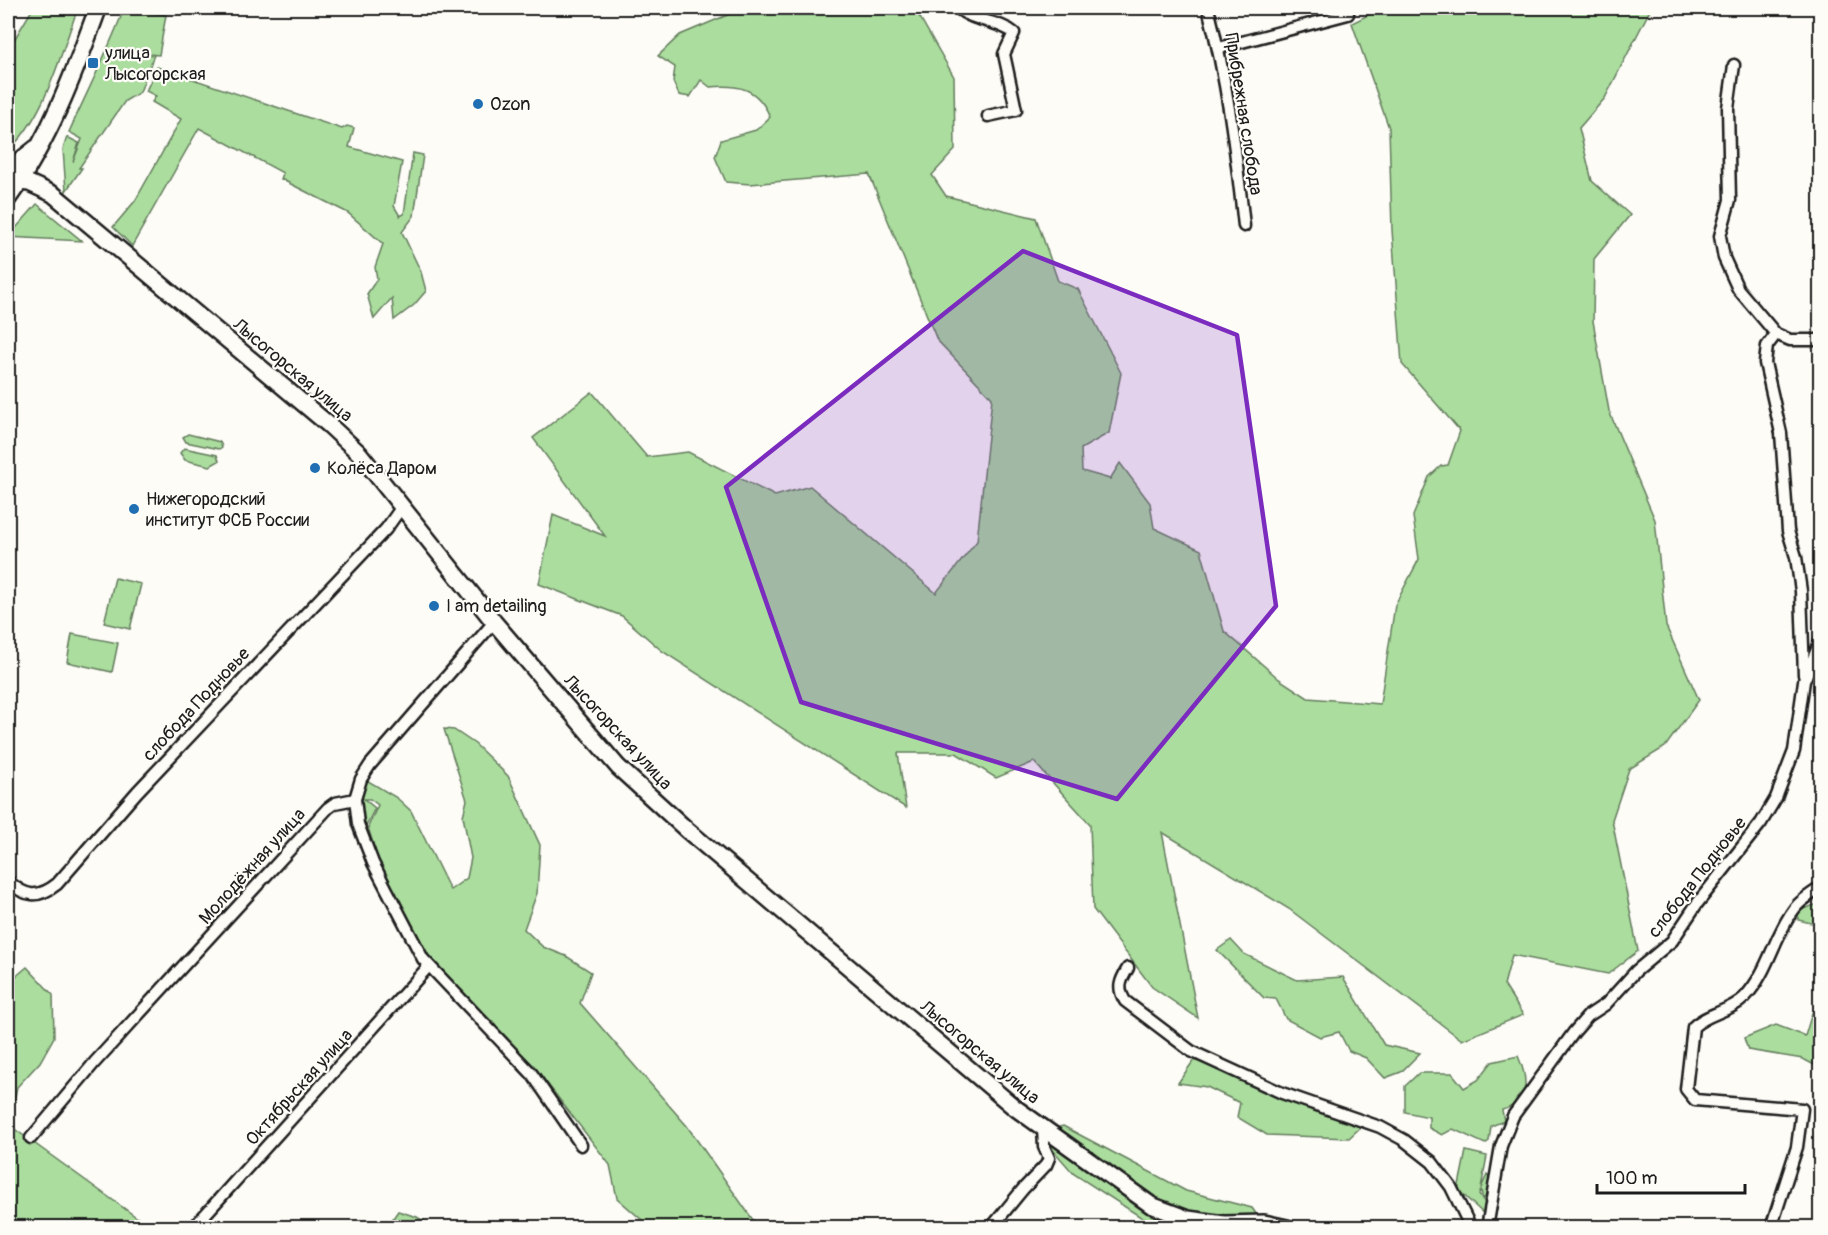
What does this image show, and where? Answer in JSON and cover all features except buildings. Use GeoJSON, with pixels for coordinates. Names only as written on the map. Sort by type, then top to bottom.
{"type":"FeatureCollection","features":[{"type":"Feature","properties":{"kind":"main road"},"geometry":{"type":"LineString","coordinates":[[8,198],[11,177],[46,137],[70,85],[98,8]]}},
{"type":"Feature","properties":{"kind":"street"},"geometry":{"type":"LineString","coordinates":[[958,8],[964,13],[1007,27],[1014,33],[1004,54],[1016,110],[988,116]]}},
{"type":"Feature","properties":{"kind":"street","name":"Прибрежная слобода"},"geometry":{"type":"LineString","coordinates":[[1208,8],[1219,48],[1235,139],[1244,226]]}},
{"type":"Feature","properties":{"kind":"street"},"geometry":{"type":"LineString","coordinates":[[1219,48],[1348,14],[1346,8]]}},
{"type":"Feature","properties":{"kind":"street"},"geometry":{"type":"LineString","coordinates":[[1734,65],[1728,108],[1730,200],[1720,236],[1724,258],[1737,289],[1776,334],[1790,340],[1821,340]]}},
{"type":"Feature","properties":{"kind":"street","name":"Лысогорская улица"},"geometry":{"type":"LineString","coordinates":[[11,177],[53,194],[329,425],[359,453],[494,622],[618,767],[679,822],[1005,1100],[1150,1205],[1188,1219],[1224,1224],[1264,1223],[1287,1227]]}},
{"type":"Feature","properties":{"kind":"street"},"geometry":{"type":"LineString","coordinates":[[1776,334],[1767,346],[1765,363],[1780,433],[1788,531],[1796,557],[1801,591],[1804,681]]}},
{"type":"Feature","properties":{"kind":"street","name":"слобода Подновье"},"geometry":{"type":"LineString","coordinates":[[8,881],[22,892],[35,896],[57,884],[136,792],[386,529],[401,508]]}},
{"type":"Feature","properties":{"kind":"street"},"geometry":{"type":"LineString","coordinates":[[494,622],[370,765],[361,779],[355,799],[362,838],[428,967],[532,1074],[581,1145]]}},
{"type":"Feature","properties":{"kind":"street","name":"слобода Подновье"},"geometry":{"type":"LineString","coordinates":[[1487,1227],[1501,1146],[1513,1116],[1588,1016],[1606,1004],[1636,970],[1672,941],[1696,905],[1761,823],[1776,798],[1794,751],[1804,681],[1821,642]]}},
{"type":"Feature","properties":{"kind":"street","name":"Молодёжная улица"},"geometry":{"type":"LineString","coordinates":[[31,1138],[95,1062],[328,808],[335,803],[355,799]]}},
{"type":"Feature","properties":{"kind":"street"},"geometry":{"type":"LineString","coordinates":[[1771,1227],[1797,1147],[1802,1109],[1695,1100],[1686,1089],[1693,1027],[1731,1008],[1745,996],[1764,970],[1797,905],[1821,888]]}},
{"type":"Feature","properties":{"kind":"street","name":"Октябрьская улица"},"geometry":{"type":"LineString","coordinates":[[193,1227],[428,967]]}},
{"type":"Feature","properties":{"kind":"street"},"geometry":{"type":"LineString","coordinates":[[1128,968],[1120,982],[1119,992],[1125,1001],[1191,1051],[1282,1093],[1380,1127],[1404,1140],[1438,1170],[1466,1213],[1471,1227]]}},
{"type":"Feature","properties":{"kind":"street"},"geometry":{"type":"LineString","coordinates":[[991,1227],[1046,1165],[1049,1158],[1044,1147],[1043,1128]]}},
{"type":"Feature","properties":{"kind":"highlighted area"},"geometry":{"type":"Polygon","coordinates":[[[1023,251],[1237,335],[1276,606],[1117,799],[801,702],[726,487],[1023,251]]]}},
{"type":"Feature","properties":{"kind":"green space"},"geometry":{"type":"Polygon","coordinates":[[[33,8],[78,8],[42,103],[21,137],[8,150],[8,50],[33,8]]]}},
{"type":"Feature","properties":{"kind":"green space"},"geometry":{"type":"Polygon","coordinates":[[[744,8],[909,8],[918,14],[954,77],[955,150],[932,175],[946,196],[1036,218],[1058,281],[1078,289],[1121,373],[1109,433],[1081,449],[1082,471],[1110,479],[1120,463],[1150,503],[1154,528],[1201,550],[1224,631],[1279,679],[1308,698],[1380,704],[1395,605],[1419,559],[1413,516],[1429,477],[1441,466],[1448,465],[1460,431],[1402,364],[1392,230],[1389,128],[1352,23],[1372,13],[1371,8],[1651,8],[1605,98],[1579,128],[1592,181],[1630,215],[1594,259],[1593,321],[1609,411],[1655,520],[1666,626],[1699,700],[1665,747],[1629,769],[1612,820],[1638,951],[1608,974],[1512,955],[1504,985],[1523,1015],[1462,1040],[1289,909],[1162,832],[1198,1018],[1152,987],[1093,909],[1090,824],[1034,762],[996,778],[956,753],[898,753],[906,808],[662,651],[622,616],[539,584],[553,515],[605,536],[533,438],[592,392],[647,457],[688,452],[775,496],[810,486],[936,593],[977,541],[992,398],[937,340],[869,174],[750,184],[726,182],[715,157],[721,140],[756,130],[770,117],[765,107],[760,100],[746,90],[730,86],[710,87],[701,80],[690,97],[679,95],[673,82],[675,67],[658,56],[680,35],[744,8]]]}},
{"type":"Feature","properties":{"kind":"green space"},"geometry":{"type":"Polygon","coordinates":[[[127,9],[166,15],[159,55],[138,53],[154,55],[140,92],[125,101],[66,191],[63,149],[67,137],[79,143],[73,162],[82,139],[69,132],[122,14],[127,9]]]}},
{"type":"Feature","properties":{"kind":"green space"},"geometry":{"type":"Polygon","coordinates":[[[157,67],[342,129],[347,126],[354,128],[349,147],[402,162],[394,206],[400,216],[404,214],[413,153],[423,155],[414,216],[402,232],[421,272],[426,291],[414,305],[394,320],[392,298],[374,319],[367,294],[377,279],[375,267],[383,244],[348,213],[281,179],[283,173],[199,128],[132,246],[113,227],[135,201],[181,119],[152,102],[156,96],[146,91],[157,67]]]}},
{"type":"Feature","properties":{"kind":"green space"},"geometry":{"type":"Polygon","coordinates":[[[37,204],[82,241],[8,237],[37,204]]]}},
{"type":"Feature","properties":{"kind":"green space"},"geometry":{"type":"Polygon","coordinates":[[[188,434],[220,442],[222,447],[219,449],[186,442],[183,437],[188,434]]]}},
{"type":"Feature","properties":{"kind":"green space"},"geometry":{"type":"Polygon","coordinates":[[[184,448],[217,455],[219,461],[210,466],[185,460],[180,453],[184,448]]]}},
{"type":"Feature","properties":{"kind":"green space"},"geometry":{"type":"Polygon","coordinates":[[[115,578],[141,584],[130,629],[104,623],[115,578]]]}},
{"type":"Feature","properties":{"kind":"green space"},"geometry":{"type":"Polygon","coordinates":[[[72,634],[118,643],[112,672],[67,662],[72,634]]]}},
{"type":"Feature","properties":{"kind":"green space"},"geometry":{"type":"Polygon","coordinates":[[[444,729],[454,730],[475,744],[508,776],[540,845],[537,893],[524,929],[543,947],[566,956],[591,972],[580,1003],[687,1126],[758,1227],[650,1227],[617,1198],[610,1165],[533,1065],[431,964],[379,863],[368,827],[378,805],[370,799],[364,799],[375,808],[366,826],[363,816],[362,819],[358,796],[365,779],[397,798],[411,811],[450,890],[467,878],[471,858],[463,816],[467,800],[444,729]]]}},
{"type":"Feature","properties":{"kind":"green space"},"geometry":{"type":"Polygon","coordinates":[[[1820,903],[1820,921],[1811,923],[1798,920],[1798,911],[1820,903]]]}},
{"type":"Feature","properties":{"kind":"green space"},"geometry":{"type":"Polygon","coordinates":[[[1231,940],[1244,954],[1297,980],[1343,977],[1384,1045],[1420,1053],[1401,1072],[1385,1078],[1366,1058],[1349,1051],[1339,1032],[1320,1037],[1286,1019],[1276,999],[1264,998],[1217,950],[1231,940]]]}},
{"type":"Feature","properties":{"kind":"green space"},"geometry":{"type":"Polygon","coordinates":[[[27,967],[53,995],[54,1037],[40,1062],[17,1087],[9,1125],[150,1227],[8,1228],[8,983],[27,967]]]}},
{"type":"Feature","properties":{"kind":"green space"},"geometry":{"type":"Polygon","coordinates":[[[1812,1013],[1820,1014],[1820,1068],[1803,1059],[1748,1050],[1744,1038],[1776,1025],[1805,1036],[1812,1013]]]}},
{"type":"Feature","properties":{"kind":"green space"},"geometry":{"type":"Polygon","coordinates":[[[1518,1056],[1524,1073],[1525,1088],[1518,1101],[1502,1110],[1504,1121],[1491,1126],[1489,1141],[1485,1144],[1453,1129],[1442,1135],[1429,1128],[1429,1117],[1405,1112],[1405,1086],[1419,1073],[1452,1073],[1464,1088],[1478,1080],[1492,1062],[1518,1056]]]}},
{"type":"Feature","properties":{"kind":"green space"},"geometry":{"type":"Polygon","coordinates":[[[1194,1060],[1363,1125],[1349,1138],[1267,1135],[1237,1117],[1240,1103],[1207,1087],[1178,1083],[1194,1060]]]}},
{"type":"Feature","properties":{"kind":"green space"},"geometry":{"type":"Polygon","coordinates":[[[1063,1126],[1186,1191],[1252,1208],[1259,1218],[1191,1213],[1153,1200],[1051,1129],[1063,1126]]]}},
{"type":"Feature","properties":{"kind":"green space"},"geometry":{"type":"Polygon","coordinates":[[[1053,1140],[1166,1217],[1215,1227],[1153,1225],[1074,1174],[1047,1143],[1053,1140]]]}},
{"type":"Feature","properties":{"kind":"green space"},"geometry":{"type":"Polygon","coordinates":[[[1466,1151],[1487,1156],[1481,1188],[1487,1175],[1490,1179],[1489,1194],[1483,1200],[1487,1205],[1486,1216],[1458,1190],[1466,1151]]]}},
{"type":"Feature","properties":{"kind":"green space"},"geometry":{"type":"Polygon","coordinates":[[[398,1211],[417,1217],[434,1227],[387,1227],[398,1211]]]}},
{"type":"Feature","properties":{"kind":"place","name":"улица Лысогорская"},"geometry":{"type":"Point","coordinates":[93,63]}},
{"type":"Feature","properties":{"kind":"place","name":"Ozon"},"geometry":{"type":"Point","coordinates":[478,104]}},
{"type":"Feature","properties":{"kind":"place","name":"Колёса Даром"},"geometry":{"type":"Point","coordinates":[315,468]}},
{"type":"Feature","properties":{"kind":"place","name":"Нижегородский институт ФСБ России"},"geometry":{"type":"Point","coordinates":[134,509]}},
{"type":"Feature","properties":{"kind":"place","name":"I am detailing"},"geometry":{"type":"Point","coordinates":[434,606]}}]}
